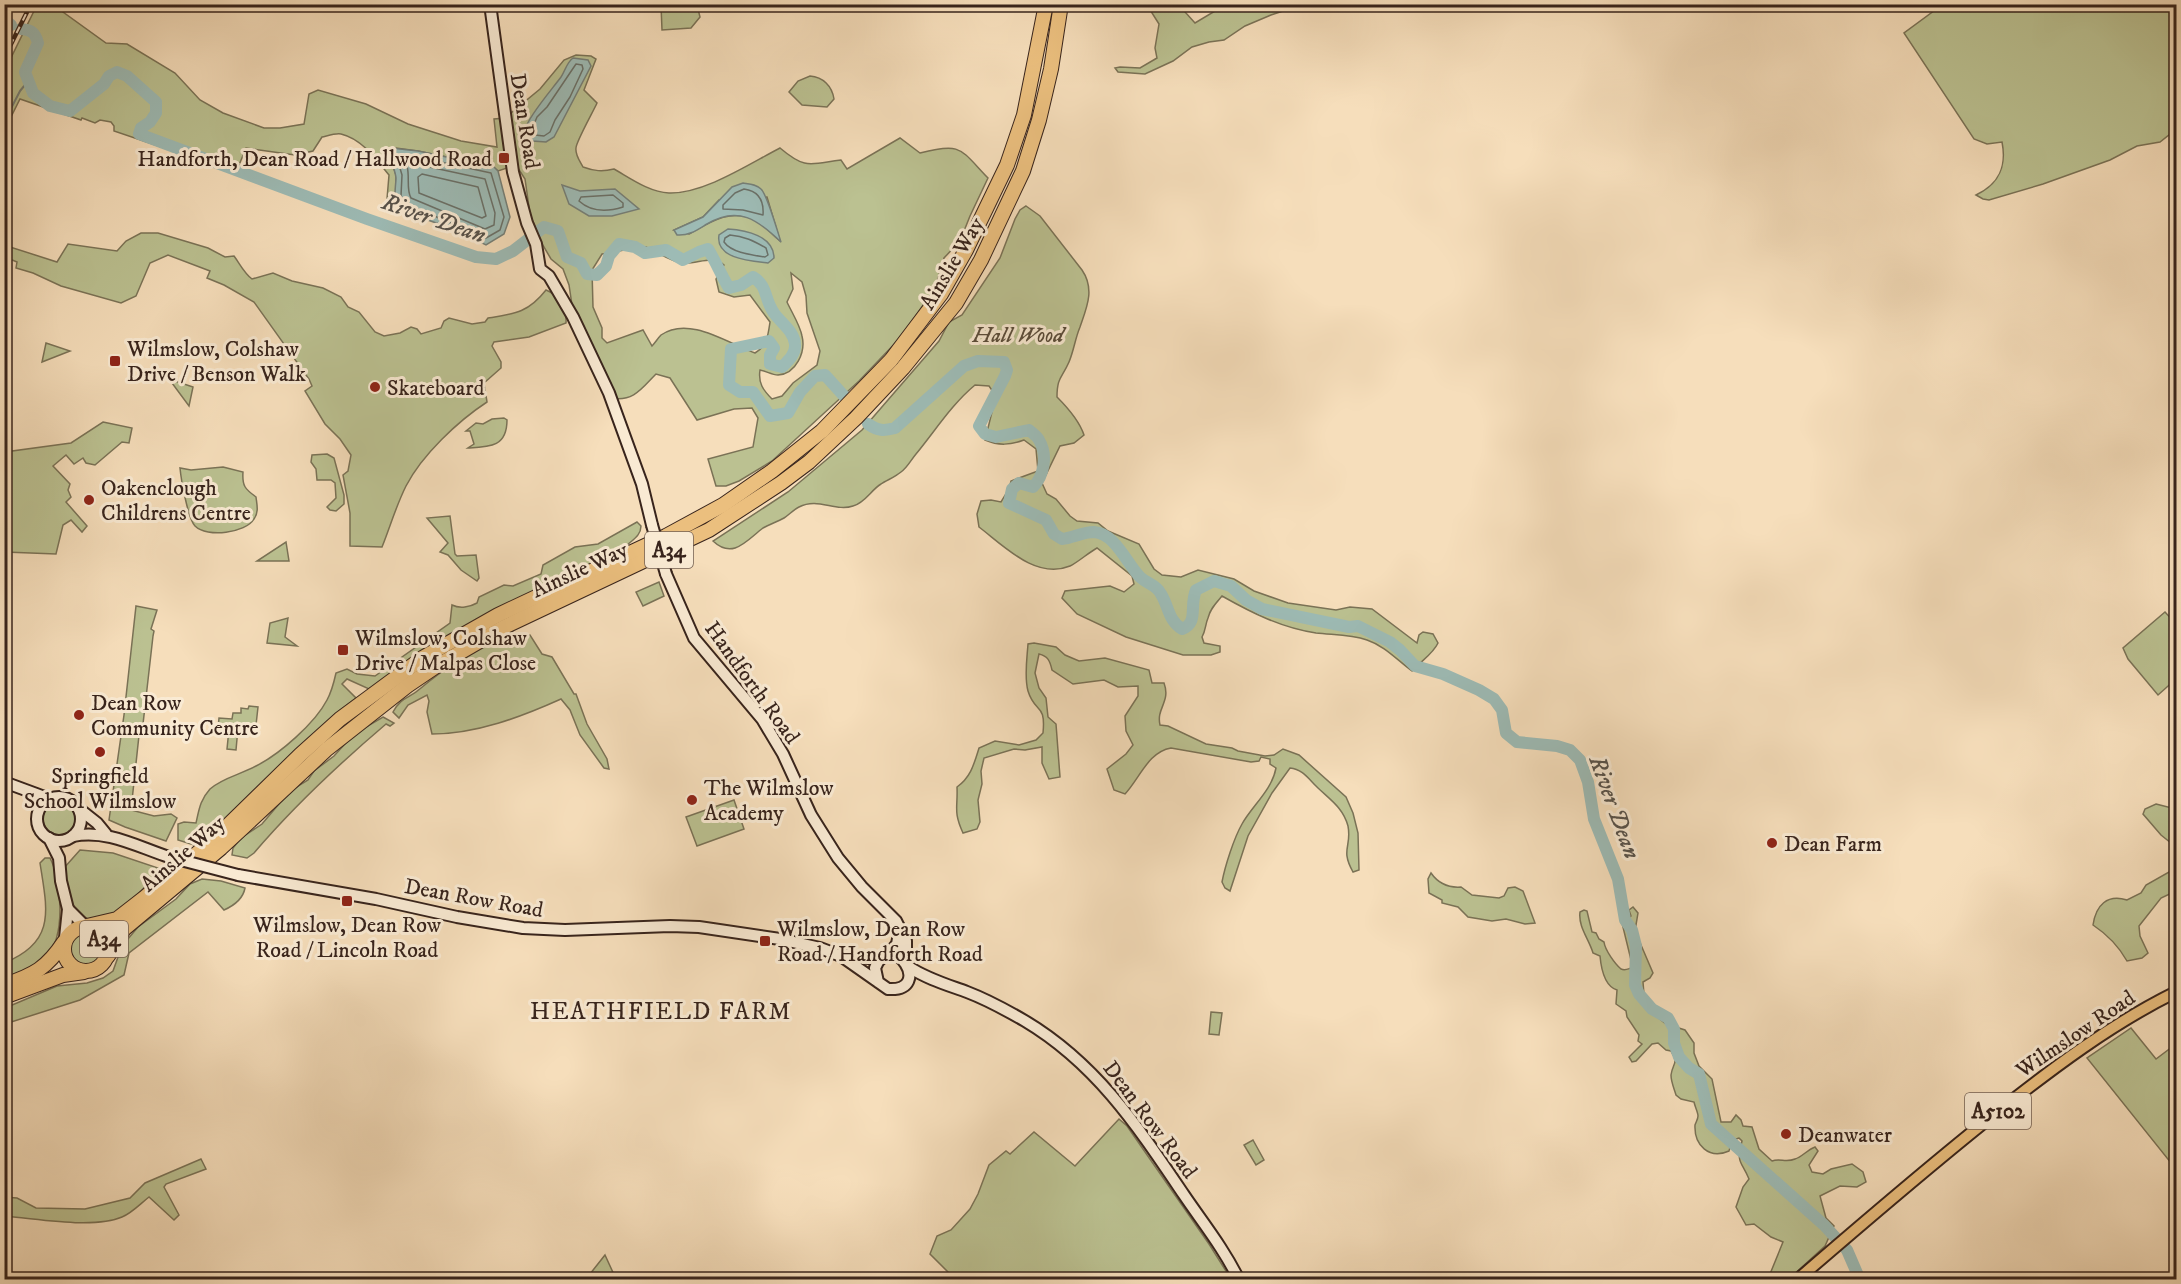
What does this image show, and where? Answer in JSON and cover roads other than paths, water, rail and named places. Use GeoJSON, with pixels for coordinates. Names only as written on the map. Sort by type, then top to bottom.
{"type":"FeatureCollection","features":[{"type":"Feature","properties":{"kind":"highway","name":"Ainslie Way"},"geometry":{"type":"LineString","coordinates":[[86,926],[117,919],[144,898],[214,839],[340,719],[424,657],[498,615],[666,536],[723,505],[772,471],[822,431],[891,360],[941,294],[966,250],[1007,165],[1024,115],[1046,4]]}},
{"type":"Feature","properties":{"kind":"highway","name":"Ainslie Way"},"geometry":{"type":"LineString","coordinates":[[108,956],[124,929],[221,848],[327,749],[407,686],[504,627],[672,549],[716,526],[809,462],[856,418],[903,368],[956,303],[990,242],[1023,171],[1039,120],[1051,69],[1061,4]]}},
{"type":"Feature","properties":{"kind":"highway","name":"A34"},"geometry":{"type":"LineString","coordinates":[[4,985],[30,976],[45,967],[75,928],[86,926],[102,936],[107,945],[108,956],[101,967],[86,972],[63,975],[4,997]]}},
{"type":"Feature","properties":{"kind":"highway","name":"A34"},"geometry":{"type":"LineString","coordinates":[[65,940],[67,960],[74,967],[86,972]]}},
{"type":"Feature","properties":{"kind":"main road","name":"Dean Road"},"geometry":{"type":"LineString","coordinates":[[490,4],[513,172],[536,246]]}},
{"type":"Feature","properties":{"kind":"main road","name":"Handforth Road"},"geometry":{"type":"LineString","coordinates":[[536,246],[540,269],[549,276],[573,317],[609,393],[642,484],[666,574],[694,638],[762,719],[783,754],[811,815],[838,858],[862,887],[896,921],[906,941],[908,965]]}},
{"type":"Feature","properties":{"kind":"main road"},"geometry":{"type":"LineString","coordinates":[[4,783],[50,799],[65,798],[78,808],[81,823],[59,858]]}},
{"type":"Feature","properties":{"kind":"main road"},"geometry":{"type":"LineString","coordinates":[[4,783],[32,802],[38,814],[41,831],[49,838],[59,858],[68,909],[65,940]]}},
{"type":"Feature","properties":{"kind":"main road"},"geometry":{"type":"LineString","coordinates":[[38,814],[42,806],[50,799]]}},
{"type":"Feature","properties":{"kind":"main road","name":"Dean Row Road"},"geometry":{"type":"LineString","coordinates":[[78,808],[97,823],[106,834]]}},
{"type":"Feature","properties":{"kind":"main road","name":"Dean Row Road"},"geometry":{"type":"LineString","coordinates":[[72,837],[87,833],[106,834],[169,857],[238,875],[523,928],[579,930],[670,926],[720,928],[820,948],[841,956],[878,982]]}},
{"type":"Feature","properties":{"kind":"main road"},"geometry":{"type":"LineString","coordinates":[[49,838],[58,841],[72,837]]}},
{"type":"Feature","properties":{"kind":"main road"},"geometry":{"type":"LineString","coordinates":[[68,909],[86,926]]}},
{"type":"Feature","properties":{"kind":"main road"},"geometry":{"type":"LineString","coordinates":[[884,957],[899,956],[908,965],[909,977],[903,986],[888,989],[878,982],[875,968],[884,957],[897,944],[900,928]]}},
{"type":"Feature","properties":{"kind":"main road","name":"Dean Row Road"},"geometry":{"type":"LineString","coordinates":[[841,956],[884,957]]}},
{"type":"Feature","properties":{"kind":"main road","name":"Dean Row Road"},"geometry":{"type":"LineString","coordinates":[[908,965],[938,982],[1010,1012],[1048,1036],[1087,1068],[1104,1085],[1134,1123],[1210,1232],[1239,1280]]}},
{"type":"Feature","properties":{"kind":"main road","name":"Dean Row Road"},"geometry":{"type":"LineString","coordinates":[[903,986],[917,982],[938,982]]}},
{"type":"Feature","properties":{"kind":"main road","name":"Wilmslow Road"},"geometry":{"type":"LineString","coordinates":[[1797,1280],[1939,1158],[2044,1075],[2103,1033],[2176,992]]}},
{"type":"Feature","properties":{"kind":"water"},"geometry":{"type":"Polygon","coordinates":[[[573,58],[588,60],[591,66],[554,137],[546,142],[532,141],[526,132],[527,123],[573,58]]]}},
{"type":"Feature","properties":{"kind":"water"},"geometry":{"type":"Polygon","coordinates":[[[391,148],[418,151],[494,167],[498,171],[510,217],[504,234],[486,245],[456,230],[403,210],[395,197],[396,178],[390,156],[391,148]]]}},
{"type":"Feature","properties":{"kind":"water"},"geometry":{"type":"Polygon","coordinates":[[[743,183],[753,184],[763,192],[781,242],[756,222],[738,216],[718,218],[693,232],[677,235],[674,230],[703,217],[732,187],[743,183]]]}},
{"type":"Feature","properties":{"kind":"water"},"geometry":{"type":"Polygon","coordinates":[[[562,185],[580,191],[615,189],[639,209],[612,216],[589,216],[569,204],[562,185]]]}},
{"type":"Feature","properties":{"kind":"water"},"geometry":{"type":"Polygon","coordinates":[[[728,229],[743,231],[764,239],[773,250],[774,258],[768,263],[744,260],[728,254],[719,243],[719,235],[728,229]]]}},
{"type":"Feature","properties":{"kind":"waterway","name":"River Dean"},"geometry":{"type":"LineString","coordinates":[[4,19],[11,25]]}},
{"type":"Feature","properties":{"kind":"waterway","name":"River Dean"},"geometry":{"type":"LineString","coordinates":[[21,29],[32,32],[38,43],[25,72],[33,93],[50,106],[70,111],[104,84],[109,76],[117,72],[127,76],[156,102],[156,113],[150,122],[141,128],[139,134],[476,257],[496,259],[513,251],[544,227],[558,231],[567,257],[581,263],[587,274],[597,275],[606,266],[609,256],[619,244],[635,247],[645,253],[666,250],[683,260],[708,249],[729,288],[741,285],[753,277],[761,284],[771,308],[789,331],[795,344],[793,354],[782,367],[770,364],[770,355],[774,348],[769,341],[731,349],[729,385],[740,392],[753,392],[770,416],[788,413],[800,392],[815,376],[825,375],[844,396]]}},
{"type":"Feature","properties":{"kind":"waterway"},"geometry":{"type":"LineString","coordinates":[[4,122],[20,91],[29,80]]}},
{"type":"Feature","properties":{"kind":"waterway","name":"River Dean"},"geometry":{"type":"LineString","coordinates":[[868,424],[881,430],[895,428],[964,366],[978,361],[1004,362],[1007,370],[1005,376],[979,426],[985,434],[996,437],[1029,430],[1039,440],[1044,459],[1037,482],[1033,487],[1019,483],[1012,489],[1009,503],[1046,520],[1054,534],[1062,539],[1094,532],[1108,538],[1140,577],[1159,591],[1171,617],[1182,629],[1190,623],[1192,618],[1196,590],[1214,581],[1231,586],[1246,600],[1262,609],[1349,627],[1358,626],[1390,642],[1415,666],[1443,674],[1494,699],[1502,710],[1506,733],[1517,742],[1557,746],[1570,750],[1580,760],[1588,782],[1594,819],[1618,879],[1625,920],[1632,930],[1636,946],[1635,985],[1639,994],[1652,1009],[1668,1018],[1674,1029],[1674,1043],[1679,1057],[1689,1068],[1699,1074],[1711,1124],[1824,1225],[1847,1250],[1860,1280]]}},
{"type":"Feature","properties":{"kind":"railway"},"geometry":{"type":"LineString","coordinates":[[4,58],[31,4]]}},
{"type":"Feature","properties":{"kind":"place","name":"Handforth, Dean Road / Hallwood Road"},"geometry":{"type":"Point","coordinates":[504,158]}},
{"type":"Feature","properties":{"kind":"place","name":"Wilmslow, Colshaw Drive / Benson Walk"},"geometry":{"type":"Point","coordinates":[115,361]}},
{"type":"Feature","properties":{"kind":"place","name":"Skateboard"},"geometry":{"type":"Point","coordinates":[375,387]}},
{"type":"Feature","properties":{"kind":"place","name":"Oakenclough Childrens Centre"},"geometry":{"type":"Point","coordinates":[89,500]}},
{"type":"Feature","properties":{"kind":"place","name":"Wilmslow, Colshaw Drive / Malpas Close"},"geometry":{"type":"Point","coordinates":[343,650]}},
{"type":"Feature","properties":{"kind":"place","name":"Dean Row Community Centre"},"geometry":{"type":"Point","coordinates":[79,715]}},
{"type":"Feature","properties":{"kind":"place","name":"Springfield School Wilmslow"},"geometry":{"type":"Point","coordinates":[100,752]}},
{"type":"Feature","properties":{"kind":"place","name":"The Wilmslow Academy"},"geometry":{"type":"Point","coordinates":[692,800]}},
{"type":"Feature","properties":{"kind":"place","name":"Dean Farm"},"geometry":{"type":"Point","coordinates":[1772,843]}},
{"type":"Feature","properties":{"kind":"place","name":"Wilmslow, Dean Row Road / Lincoln Road"},"geometry":{"type":"Point","coordinates":[347,901]}},
{"type":"Feature","properties":{"kind":"place","name":"Wilmslow, Dean Row Road / Handforth Road"},"geometry":{"type":"Point","coordinates":[765,941]}},
{"type":"Feature","properties":{"kind":"place","name":"Deanwater"},"geometry":{"type":"Point","coordinates":[1786,1134]}},
{"type":"Feature","properties":{"kind":"district","name":"HEATHFIELD FARM"},"geometry":{"type":"Point","coordinates":[661,1011]}},
{"type":"Feature","properties":{"kind":"park label","name":"Hall Wood"},"geometry":{"type":"Point","coordinates":[1018,334]}}]}
